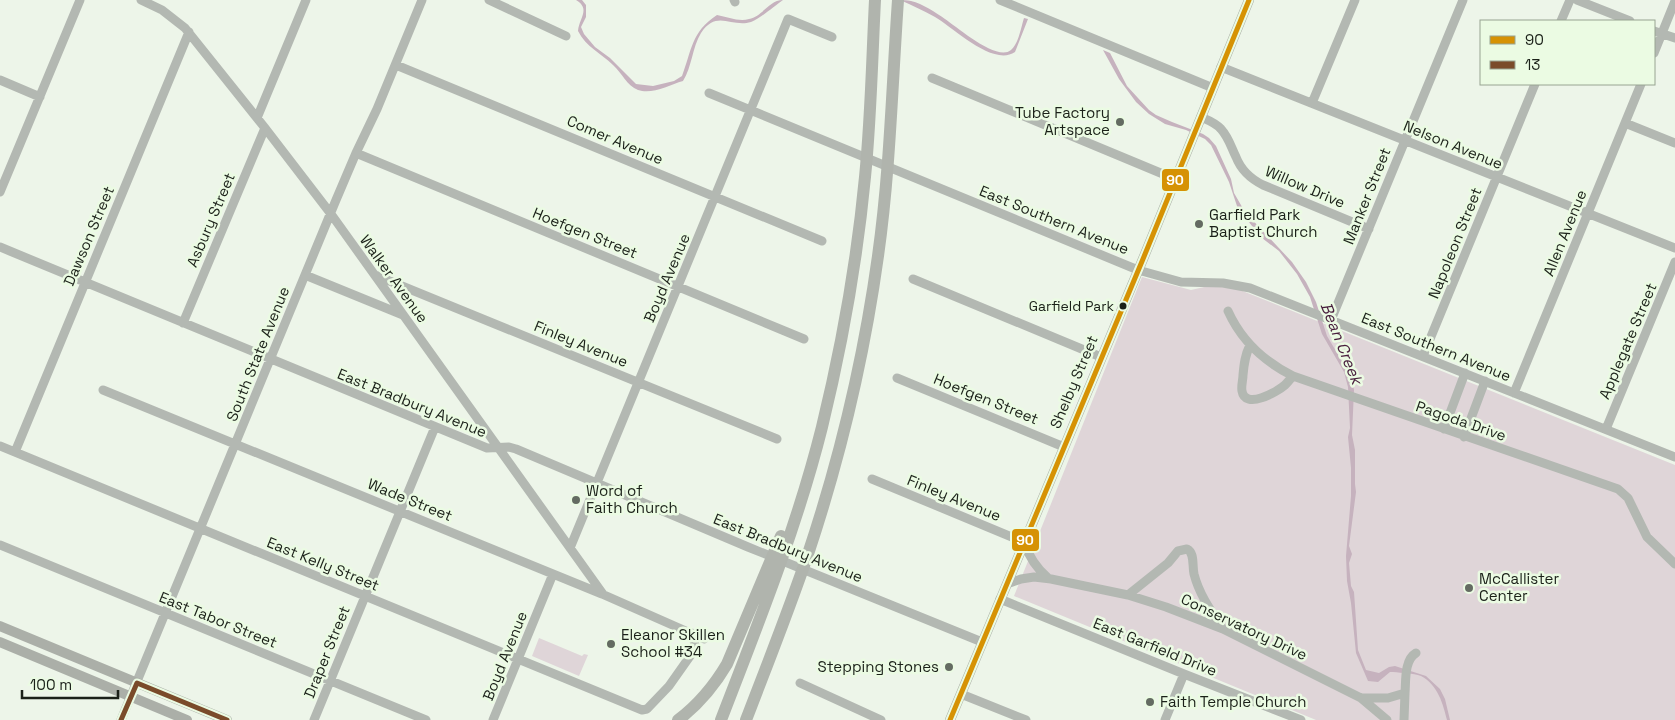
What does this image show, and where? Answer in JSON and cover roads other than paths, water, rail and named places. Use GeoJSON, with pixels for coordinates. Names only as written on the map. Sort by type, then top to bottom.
{"type":"FeatureCollection","features":[{"type":"Feature","properties":{"kind":"highway"},"geometry":{"type":"LineString","coordinates":[[721,720],[771,574],[813,460],[828,403],[858,239],[868,137],[875,0]]}},
{"type":"Feature","properties":{"kind":"highway"},"geometry":{"type":"LineString","coordinates":[[746,720],[808,552],[837,455],[860,355],[873,288],[887,185],[898,0]]}},
{"type":"Feature","properties":{"kind":"highway"},"geometry":{"type":"LineString","coordinates":[[678,720],[701,700],[725,666],[771,574]]}},
{"type":"Feature","properties":{"kind":"highway"},"geometry":{"type":"LineString","coordinates":[[755,720],[787,611]]}},
{"type":"Feature","properties":{"kind":"main road","name":"Shelby Street"},"geometry":{"type":"LineString","coordinates":[[950,720],[1249,0]]}},
{"type":"Feature","properties":{"kind":"main road"},"geometry":{"type":"LineString","coordinates":[[0,626],[227,720]]}},
{"type":"Feature","properties":{"kind":"main road"},"geometry":{"type":"LineString","coordinates":[[0,642],[187,720]]}},
{"type":"Feature","properties":{"kind":"street"},"geometry":{"type":"LineString","coordinates":[[0,192],[80,0]]}},
{"type":"Feature","properties":{"kind":"street","name":"Walker Avenue"},"geometry":{"type":"LineString","coordinates":[[141,0],[167,13],[189,32],[265,128],[331,214],[603,594]]}},
{"type":"Feature","properties":{"kind":"street"},"geometry":{"type":"LineString","coordinates":[[257,118],[306,0]]}},
{"type":"Feature","properties":{"kind":"street","name":"South State Avenue"},"geometry":{"type":"LineString","coordinates":[[121,720],[305,275],[356,154],[377,110],[422,0]]}},
{"type":"Feature","properties":{"kind":"street"},"geometry":{"type":"LineString","coordinates":[[489,0],[566,36]]}},
{"type":"Feature","properties":{"kind":"street"},"geometry":{"type":"LineString","coordinates":[[1000,0],[1213,88]]}},
{"type":"Feature","properties":{"kind":"street"},"geometry":{"type":"LineString","coordinates":[[1312,103],[1355,0]]}},
{"type":"Feature","properties":{"kind":"street","name":"Manker Street"},"geometry":{"type":"LineString","coordinates":[[1328,318],[1369,229],[1463,0]]}},
{"type":"Feature","properties":{"kind":"street"},"geometry":{"type":"LineString","coordinates":[[1561,20],[1570,0]]}},
{"type":"Feature","properties":{"kind":"street"},"geometry":{"type":"LineString","coordinates":[[1577,0],[1627,20]]}},
{"type":"Feature","properties":{"kind":"street"},"geometry":{"type":"LineString","coordinates":[[1655,48],[1658,32],[1675,1]]}},
{"type":"Feature","properties":{"kind":"street","name":"Boyd Avenue"},"geometry":{"type":"LineString","coordinates":[[570,548],[788,19],[832,37]]}},
{"type":"Feature","properties":{"kind":"street","name":"Dawson Street"},"geometry":{"type":"LineString","coordinates":[[14,452],[189,32]]}},
{"type":"Feature","properties":{"kind":"street"},"geometry":{"type":"LineString","coordinates":[[1658,32],[1675,38]]}},
{"type":"Feature","properties":{"kind":"street","name":"Comer Avenue"},"geometry":{"type":"LineString","coordinates":[[396,65],[822,241]]}},
{"type":"Feature","properties":{"kind":"street","name":"Nelson Avenue"},"geometry":{"type":"LineString","coordinates":[[1221,67],[1675,248]]}},
{"type":"Feature","properties":{"kind":"street"},"geometry":{"type":"LineString","coordinates":[[932,78],[1175,179]]}},
{"type":"Feature","properties":{"kind":"street"},"geometry":{"type":"LineString","coordinates":[[0,80],[40,97]]}},
{"type":"Feature","properties":{"kind":"street","name":"Napoleon Street"},"geometry":{"type":"LineString","coordinates":[[1423,356],[1535,85]]}},
{"type":"Feature","properties":{"kind":"street","name":"Allen Avenue"},"geometry":{"type":"LineString","coordinates":[[1514,393],[1641,85]]}},
{"type":"Feature","properties":{"kind":"street","name":"East Southern Avenue"},"geometry":{"type":"LineString","coordinates":[[709,93],[1138,270],[1181,282],[1223,283],[1241,286],[1328,318],[1675,457]]}},
{"type":"Feature","properties":{"kind":"street","name":"Willow Drive"},"geometry":{"type":"LineString","coordinates":[[1200,120],[1215,124],[1223,132],[1228,138],[1239,164],[1253,179],[1263,185],[1369,229]]}},
{"type":"Feature","properties":{"kind":"street"},"geometry":{"type":"LineString","coordinates":[[1625,123],[1675,143]]}},
{"type":"Feature","properties":{"kind":"street","name":"Asbury Street"},"geometry":{"type":"LineString","coordinates":[[183,323],[265,128]]}},
{"type":"Feature","properties":{"kind":"street","name":"Hoefgen Street"},"geometry":{"type":"LineString","coordinates":[[356,154],[804,339]]}},
{"type":"Feature","properties":{"kind":"street","name":"East Bradbury Avenue"},"geometry":{"type":"LineString","coordinates":[[0,247],[487,448],[509,447],[516,449],[748,547],[982,642]]}},
{"type":"Feature","properties":{"kind":"street","name":"Applegate Street"},"geometry":{"type":"LineString","coordinates":[[1606,429],[1675,262]]}},
{"type":"Feature","properties":{"kind":"street"},"geometry":{"type":"LineString","coordinates":[[305,275],[403,315]]}},
{"type":"Feature","properties":{"kind":"street","name":"Finley Avenue"},"geometry":{"type":"LineString","coordinates":[[375,275],[776,439]]}},
{"type":"Feature","properties":{"kind":"street"},"geometry":{"type":"LineString","coordinates":[[913,279],[1101,357]]}},
{"type":"Feature","properties":{"kind":"street","name":"Pagoda Drive"},"geometry":{"type":"LineString","coordinates":[[1228,311],[1234,325],[1250,345],[1280,369],[1293,376],[1618,490],[1628,498],[1648,537],[1675,564]]}},
{"type":"Feature","properties":{"kind":"street"},"geometry":{"type":"LineString","coordinates":[[1250,345],[1244,360],[1242,390],[1246,398],[1254,401],[1259,399],[1284,386],[1293,376]]}},
{"type":"Feature","properties":{"kind":"street"},"geometry":{"type":"LineString","coordinates":[[1444,430],[1465,373]]}},
{"type":"Feature","properties":{"kind":"street","name":"Hoefgen Street"},"geometry":{"type":"LineString","coordinates":[[897,378],[1064,447]]}},
{"type":"Feature","properties":{"kind":"street"},"geometry":{"type":"LineString","coordinates":[[1464,437],[1485,381]]}},
{"type":"Feature","properties":{"kind":"street","name":"Wade Street"},"geometry":{"type":"LineString","coordinates":[[103,390],[603,594],[704,639]]}},
{"type":"Feature","properties":{"kind":"street","name":"Draper Street"},"geometry":{"type":"LineString","coordinates":[[314,720],[435,427]]}},
{"type":"Feature","properties":{"kind":"street","name":"East Kelly Street"},"geometry":{"type":"LineString","coordinates":[[0,446],[642,710],[647,709],[674,679],[693,652],[695,645],[692,633]]}},
{"type":"Feature","properties":{"kind":"street","name":"Finley Avenue"},"geometry":{"type":"LineString","coordinates":[[872,479],[1024,542]]}},
{"type":"Feature","properties":{"kind":"street"},"geometry":{"type":"LineString","coordinates":[[1024,542],[1040,572],[1048,578]]}},
{"type":"Feature","properties":{"kind":"street","name":"East Tabor Street"},"geometry":{"type":"LineString","coordinates":[[0,545],[426,720]]}},
{"type":"Feature","properties":{"kind":"street"},"geometry":{"type":"LineString","coordinates":[[1128,595],[1168,563],[1178,551],[1190,550],[1195,577],[1202,596],[1222,629]]}},
{"type":"Feature","properties":{"kind":"street","name":"Boyd Avenue"},"geometry":{"type":"LineString","coordinates":[[493,720],[553,574]]}},
{"type":"Feature","properties":{"kind":"street","name":"Conservatory Drive"},"geometry":{"type":"LineString","coordinates":[[1007,584],[1034,577],[1048,578],[1128,595],[1180,612],[1222,629],[1361,698],[1387,720]]}},
{"type":"Feature","properties":{"kind":"street","name":"East Garfield Drive"},"geometry":{"type":"LineString","coordinates":[[1000,599],[1301,720]]}},
{"type":"Feature","properties":{"kind":"street"},"geometry":{"type":"LineString","coordinates":[[1404,720],[1408,663],[1411,656],[1416,653]]}},
{"type":"Feature","properties":{"kind":"street"},"geometry":{"type":"LineString","coordinates":[[1166,720],[1184,674]]}},
{"type":"Feature","properties":{"kind":"street"},"geometry":{"type":"LineString","coordinates":[[800,684],[881,720]]}},
{"type":"Feature","properties":{"kind":"street"},"geometry":{"type":"LineString","coordinates":[[1361,698],[1388,698],[1405,688]]}},
{"type":"Feature","properties":{"kind":"street"},"geometry":{"type":"LineString","coordinates":[[961,694],[1026,720]]}},
{"type":"Feature","properties":{"kind":"place","name":"Tube Factory Artspace"},"geometry":{"type":"Point","coordinates":[1120,122]}},
{"type":"Feature","properties":{"kind":"place","name":"Garfield Park Baptist Church"},"geometry":{"type":"Point","coordinates":[1199,224]}},
{"type":"Feature","properties":{"kind":"place","name":"Garfield Park"},"geometry":{"type":"Point","coordinates":[1123,306]}},
{"type":"Feature","properties":{"kind":"place","name":"Word of Faith Church"},"geometry":{"type":"Point","coordinates":[576,500]}},
{"type":"Feature","properties":{"kind":"place","name":"McCallister Center"},"geometry":{"type":"Point","coordinates":[1469,588]}},
{"type":"Feature","properties":{"kind":"place","name":"Eleanor Skillen School #34"},"geometry":{"type":"Point","coordinates":[611,644]}},
{"type":"Feature","properties":{"kind":"place","name":"Stepping Stones"},"geometry":{"type":"Point","coordinates":[949,667]}},
{"type":"Feature","properties":{"kind":"place","name":"Faith Temple Church"},"geometry":{"type":"Point","coordinates":[1150,702]}},
{"type":"Feature","properties":{"kind":"water label","name":"Bean Creek"},"geometry":{"type":"Point","coordinates":[1342,343]}}]}
